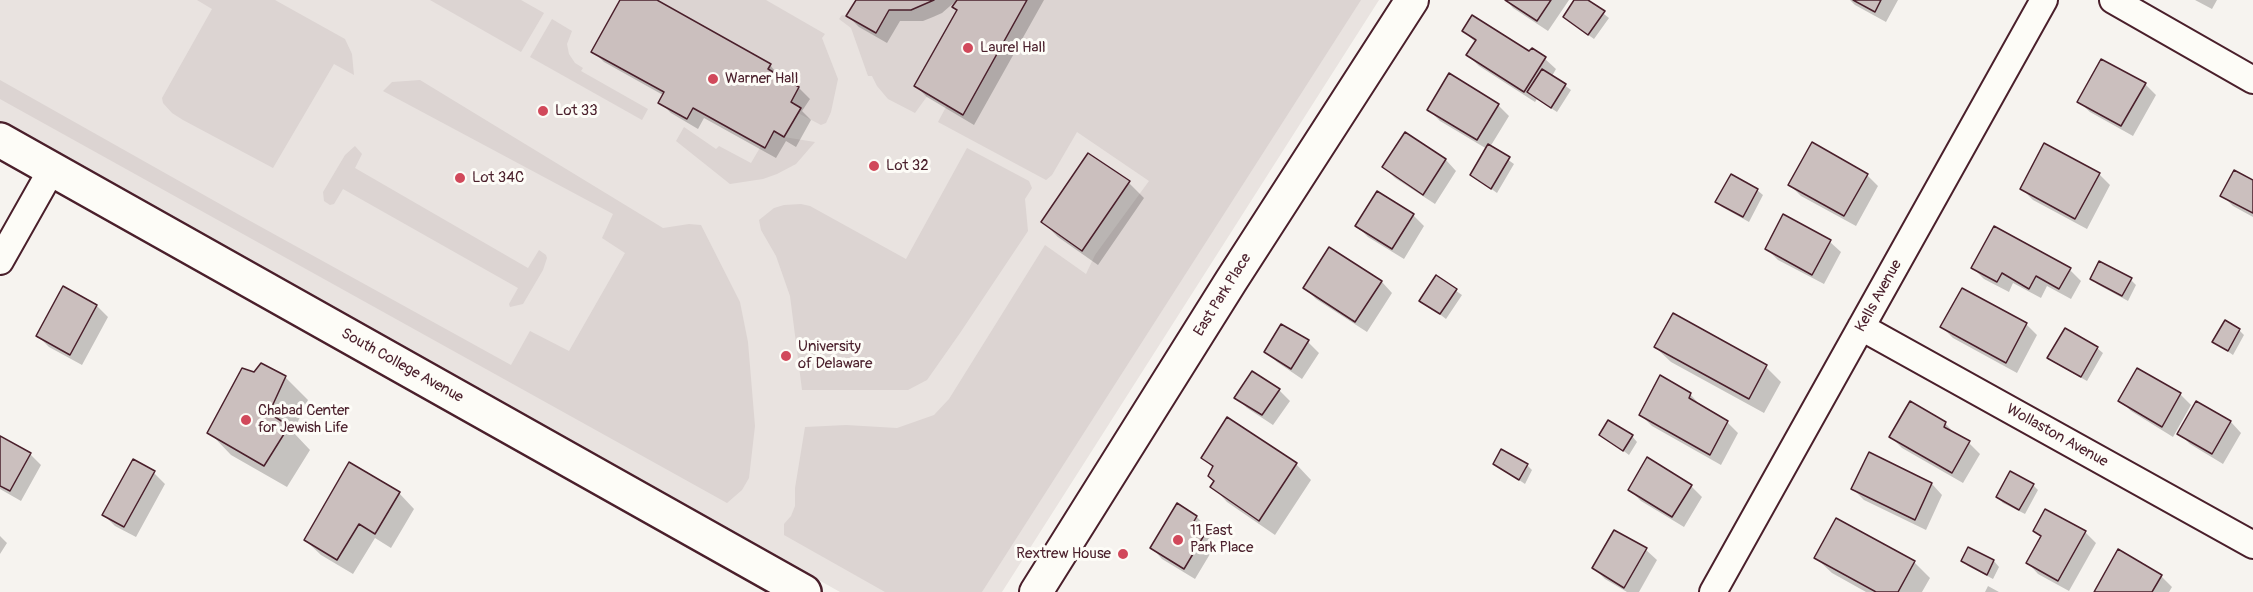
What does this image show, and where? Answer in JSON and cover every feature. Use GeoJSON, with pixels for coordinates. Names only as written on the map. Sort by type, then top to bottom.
{"type":"FeatureCollection","features":[{"type":"Feature","properties":{"kind":"main road","name":"South College Avenue"},"geometry":{"type":"LineString","coordinates":[[0,140],[804,592]]}},
{"type":"Feature","properties":{"kind":"street","name":"East Park Place"},"geometry":{"type":"LineString","coordinates":[[1036,592],[1231,281],[1412,0]]}},
{"type":"Feature","properties":{"kind":"street","name":"Kells Avenue"},"geometry":{"type":"LineString","coordinates":[[1713,592],[2044,0]]}},
{"type":"Feature","properties":{"kind":"street"},"geometry":{"type":"LineString","coordinates":[[2113,0],[2253,80]]}},
{"type":"Feature","properties":{"kind":"street"},"geometry":{"type":"LineString","coordinates":[[0,261],[51,169]]}},
{"type":"Feature","properties":{"kind":"street","name":"Wollaston Avenue"},"geometry":{"type":"LineString","coordinates":[[1862,327],[2253,545]]}},
{"type":"Feature","properties":{"kind":"shaded area","name":"University of Delaware"},"geometry":{"type":"Polygon","coordinates":[[[0,0],[1379,0],[1002,592],[840,592],[0,121],[0,0]]]}},
{"type":"Feature","properties":{"kind":"shaded area"},"geometry":{"type":"Polygon","coordinates":[[[197,0],[275,0],[345,39],[352,54],[354,75],[334,64],[273,168],[183,120],[163,103],[162,98],[212,9],[197,0]]]}},
{"type":"Feature","properties":{"kind":"shaded area"},"geometry":{"type":"Polygon","coordinates":[[[430,0],[521,0],[544,13],[521,52],[430,0]]]}},
{"type":"Feature","properties":{"kind":"shaded area"},"geometry":{"type":"Polygon","coordinates":[[[657,0],[766,0],[825,34],[822,38],[838,79],[831,112],[826,123],[821,125],[798,113],[801,108],[791,102],[799,87],[768,69],[770,64],[657,0]]]}},
{"type":"Feature","properties":{"kind":"shaded area"},"geometry":{"type":"Polygon","coordinates":[[[934,0],[957,0],[953,7],[957,10],[914,86],[928,95],[915,113],[888,99],[872,76],[868,76],[851,28],[839,19],[842,15],[846,16],[876,33],[889,10],[911,10],[934,0]]]}},
{"type":"Feature","properties":{"kind":"shaded area"},"geometry":{"type":"Polygon","coordinates":[[[1027,0],[1361,0],[982,592],[885,592],[784,535],[784,524],[791,516],[795,506],[795,488],[805,427],[846,425],[897,428],[934,415],[949,399],[1045,245],[1086,274],[1095,255],[1149,181],[1077,132],[1052,175],[1046,180],[938,122],[947,105],[963,114],[1027,0]]]}},
{"type":"Feature","properties":{"kind":"shaded area"},"geometry":{"type":"Polygon","coordinates":[[[552,19],[572,31],[567,44],[569,54],[575,63],[583,68],[581,71],[648,109],[642,120],[530,57],[552,19]]]}},
{"type":"Feature","properties":{"kind":"shaded area"},"geometry":{"type":"Polygon","coordinates":[[[0,80],[511,365],[530,331],[569,351],[625,253],[602,238],[613,214],[383,91],[392,82],[420,80],[663,228],[689,224],[701,225],[740,302],[748,342],[755,426],[749,478],[742,490],[727,503],[0,99],[0,80]]]}},
{"type":"Feature","properties":{"kind":"shaded area"},"geometry":{"type":"Polygon","coordinates":[[[684,127],[716,149],[719,146],[751,163],[761,146],[765,148],[774,131],[784,137],[815,142],[796,164],[777,174],[763,179],[730,184],[676,141],[684,127]]]}},
{"type":"Feature","properties":{"kind":"shaded area"},"geometry":{"type":"Polygon","coordinates":[[[355,146],[362,154],[355,168],[528,268],[539,250],[546,255],[543,270],[523,304],[510,307],[509,304],[518,288],[343,189],[334,204],[330,205],[324,201],[323,192],[345,155],[355,146]]]}},
{"type":"Feature","properties":{"kind":"shaded area"},"geometry":{"type":"Polygon","coordinates":[[[967,148],[1029,181],[1032,188],[1025,199],[1028,231],[960,333],[927,380],[908,390],[802,390],[790,296],[776,256],[761,230],[759,220],[774,208],[784,205],[810,206],[906,259],[967,148]]]}},
{"type":"Feature","properties":{"kind":"building","name":"Warner Hall"},"geometry":{"type":"Polygon","coordinates":[[[620,0],[657,0],[771,64],[768,69],[799,87],[791,102],[801,108],[784,137],[774,131],[765,148],[693,108],[687,119],[658,103],[664,92],[591,52],[620,0]]]}},
{"type":"Feature","properties":{"kind":"building"},"geometry":{"type":"Polygon","coordinates":[[[856,0],[934,0],[911,10],[889,10],[876,33],[846,16],[856,0]]]}},
{"type":"Feature","properties":{"kind":"building","name":"Laurel Hall"},"geometry":{"type":"Polygon","coordinates":[[[957,0],[1027,0],[963,115],[914,86],[957,10],[952,7],[957,0]]]}},
{"type":"Feature","properties":{"kind":"building"},"geometry":{"type":"Polygon","coordinates":[[[1505,0],[1551,0],[1537,21],[1505,0]]]}},
{"type":"Feature","properties":{"kind":"building"},"geometry":{"type":"Polygon","coordinates":[[[1574,0],[1588,0],[1605,11],[1588,35],[1563,17],[1574,0]]]}},
{"type":"Feature","properties":{"kind":"building"},"geometry":{"type":"Polygon","coordinates":[[[1853,0],[1881,0],[1875,12],[1853,0]]]}},
{"type":"Feature","properties":{"kind":"building"},"geometry":{"type":"Polygon","coordinates":[[[1472,15],[1529,51],[1532,48],[1546,57],[1524,92],[1466,55],[1476,40],[1462,31],[1472,15]]]}},
{"type":"Feature","properties":{"kind":"building"},"geometry":{"type":"Polygon","coordinates":[[[2101,59],[2146,83],[2121,126],[2077,102],[2101,59]]]}},
{"type":"Feature","properties":{"kind":"building"},"geometry":{"type":"Polygon","coordinates":[[[1542,69],[1566,84],[1551,108],[1527,92],[1542,69]]]}},
{"type":"Feature","properties":{"kind":"building"},"geometry":{"type":"Polygon","coordinates":[[[1449,73],[1499,104],[1477,140],[1427,110],[1449,73]]]}},
{"type":"Feature","properties":{"kind":"building"},"geometry":{"type":"Polygon","coordinates":[[[1405,132],[1446,159],[1423,195],[1382,167],[1405,132]]]}},
{"type":"Feature","properties":{"kind":"building"},"geometry":{"type":"Polygon","coordinates":[[[1812,142],[1868,174],[1844,216],[1788,185],[1812,142]]]}},
{"type":"Feature","properties":{"kind":"building"},"geometry":{"type":"Polygon","coordinates":[[[2044,143],[2100,173],[2075,219],[2020,189],[2044,143]]]}},
{"type":"Feature","properties":{"kind":"building"},"geometry":{"type":"Polygon","coordinates":[[[1488,144],[1510,157],[1491,189],[1470,175],[1488,144]]]}},
{"type":"Feature","properties":{"kind":"building"},"geometry":{"type":"Polygon","coordinates":[[[1088,153],[1130,181],[1082,251],[1041,222],[1088,153]]]}},
{"type":"Feature","properties":{"kind":"building"},"geometry":{"type":"Polygon","coordinates":[[[2234,170],[2253,180],[2253,213],[2220,196],[2234,170]]]}},
{"type":"Feature","properties":{"kind":"building"},"geometry":{"type":"Polygon","coordinates":[[[1731,174],[1758,189],[1743,217],[1715,202],[1731,174]]]}},
{"type":"Feature","properties":{"kind":"building"},"geometry":{"type":"Polygon","coordinates":[[[1377,191],[1414,214],[1392,249],[1355,226],[1377,191]]]}},
{"type":"Feature","properties":{"kind":"building"},"geometry":{"type":"Polygon","coordinates":[[[1783,214],[1831,240],[1812,275],[1765,249],[1783,214]]]}},
{"type":"Feature","properties":{"kind":"building"},"geometry":{"type":"Polygon","coordinates":[[[1994,226],[2071,268],[2059,289],[2036,276],[2029,289],[2002,273],[1997,282],[1971,268],[1994,226]]]}},
{"type":"Feature","properties":{"kind":"building"},"geometry":{"type":"Polygon","coordinates":[[[1329,247],[1382,281],[1355,322],[1303,288],[1329,247]]]}},
{"type":"Feature","properties":{"kind":"building"},"geometry":{"type":"Polygon","coordinates":[[[2099,261],[2132,278],[2122,296],[2090,279],[2099,261]]]}},
{"type":"Feature","properties":{"kind":"building"},"geometry":{"type":"Polygon","coordinates":[[[1436,275],[1457,289],[1440,314],[1419,301],[1436,275]]]}},
{"type":"Feature","properties":{"kind":"building"},"geometry":{"type":"Polygon","coordinates":[[[63,286],[97,305],[70,355],[36,336],[63,286]]]}},
{"type":"Feature","properties":{"kind":"building"},"geometry":{"type":"Polygon","coordinates":[[[1962,288],[2027,323],[2006,363],[1940,327],[1962,288]]]}},
{"type":"Feature","properties":{"kind":"building"},"geometry":{"type":"Polygon","coordinates":[[[1673,313],[1767,365],[1749,399],[1654,347],[1673,313]]]}},
{"type":"Feature","properties":{"kind":"building"},"geometry":{"type":"Polygon","coordinates":[[[2225,320],[2240,329],[2228,351],[2212,342],[2225,320]]]}},
{"type":"Feature","properties":{"kind":"building"},"geometry":{"type":"Polygon","coordinates":[[[1281,324],[1309,340],[1291,369],[1264,352],[1281,324]]]}},
{"type":"Feature","properties":{"kind":"building"},"geometry":{"type":"Polygon","coordinates":[[[2065,328],[2098,347],[2081,377],[2047,358],[2065,328]]]}},
{"type":"Feature","properties":{"kind":"building","name":"Chabad Center for Jewish Life"},"geometry":{"type":"Polygon","coordinates":[[[261,363],[286,376],[269,413],[289,426],[264,466],[207,433],[242,368],[254,372],[261,363]]]}},
{"type":"Feature","properties":{"kind":"building"},"geometry":{"type":"Polygon","coordinates":[[[2137,368],[2181,393],[2162,427],[2118,401],[2137,368]]]}},
{"type":"Feature","properties":{"kind":"building"},"geometry":{"type":"Polygon","coordinates":[[[1252,371],[1280,389],[1262,415],[1234,398],[1252,371]]]}},
{"type":"Feature","properties":{"kind":"building"},"geometry":{"type":"Polygon","coordinates":[[[1660,375],[1691,393],[1689,398],[1728,421],[1710,455],[1639,415],[1660,375]]]}},
{"type":"Feature","properties":{"kind":"building"},"geometry":{"type":"Polygon","coordinates":[[[1910,401],[1946,422],[1944,427],[1970,441],[1952,473],[1889,437],[1910,401]]]}},
{"type":"Feature","properties":{"kind":"building"},"geometry":{"type":"Polygon","coordinates":[[[2196,401],[2231,421],[2212,454],[2177,434],[2196,401]]]}},
{"type":"Feature","properties":{"kind":"building"},"geometry":{"type":"Polygon","coordinates":[[[1227,417],[1297,463],[1259,521],[1210,487],[1214,481],[1208,476],[1213,466],[1201,458],[1227,417]]]}},
{"type":"Feature","properties":{"kind":"building"},"geometry":{"type":"Polygon","coordinates":[[[1608,420],[1633,435],[1623,451],[1599,435],[1608,420]]]}},
{"type":"Feature","properties":{"kind":"building"},"geometry":{"type":"Polygon","coordinates":[[[0,436],[31,453],[10,491],[0,486],[0,436]]]}},
{"type":"Feature","properties":{"kind":"building"},"geometry":{"type":"Polygon","coordinates":[[[1501,449],[1528,464],[1519,480],[1493,464],[1501,449]]]}},
{"type":"Feature","properties":{"kind":"building"},"geometry":{"type":"Polygon","coordinates":[[[1869,452],[1932,483],[1915,520],[1851,489],[1869,452]]]}},
{"type":"Feature","properties":{"kind":"building"},"geometry":{"type":"Polygon","coordinates":[[[1647,457],[1692,485],[1672,517],[1628,490],[1647,457]]]}},
{"type":"Feature","properties":{"kind":"building"},"geometry":{"type":"Polygon","coordinates":[[[133,459],[155,471],[124,527],[102,515],[133,459]]]}},
{"type":"Feature","properties":{"kind":"building"},"geometry":{"type":"Polygon","coordinates":[[[349,462],[400,492],[375,534],[359,524],[337,560],[304,540],[349,462]]]}},
{"type":"Feature","properties":{"kind":"building"},"geometry":{"type":"Polygon","coordinates":[[[2010,471],[2034,484],[2019,510],[1996,497],[2010,471]]]}},
{"type":"Feature","properties":{"kind":"building","name":"11 East Park Place"},"geometry":{"type":"Polygon","coordinates":[[[1177,503],[1197,516],[1193,523],[1206,532],[1184,569],[1150,548],[1177,503]]]}},
{"type":"Feature","properties":{"kind":"building"},"geometry":{"type":"Polygon","coordinates":[[[2045,509],[2086,531],[2058,581],[2026,563],[2041,536],[2033,531],[2045,509]]]}},
{"type":"Feature","properties":{"kind":"building"},"geometry":{"type":"Polygon","coordinates":[[[1836,518],[1915,561],[1898,592],[1876,592],[1814,558],[1836,518]]]}},
{"type":"Feature","properties":{"kind":"building"},"geometry":{"type":"Polygon","coordinates":[[[1614,530],[1647,548],[1624,588],[1592,568],[1614,530]]]}},
{"type":"Feature","properties":{"kind":"building"},"geometry":{"type":"Polygon","coordinates":[[[1968,547],[1994,560],[1987,575],[1961,561],[1968,547]]]}},
{"type":"Feature","properties":{"kind":"building"},"geometry":{"type":"Polygon","coordinates":[[[2118,549],[2162,575],[2152,592],[2094,592],[2118,549]]]}},
{"type":"Feature","properties":{"kind":"place","name":"Laurel Hall"},"geometry":{"type":"Point","coordinates":[968,48]}},
{"type":"Feature","properties":{"kind":"place","name":"Warner Hall"},"geometry":{"type":"Point","coordinates":[713,79]}},
{"type":"Feature","properties":{"kind":"place","name":"Lot 33"},"geometry":{"type":"Point","coordinates":[543,111]}},
{"type":"Feature","properties":{"kind":"place","name":"Lot 32"},"geometry":{"type":"Point","coordinates":[874,166]}},
{"type":"Feature","properties":{"kind":"place","name":"Lot 34C"},"geometry":{"type":"Point","coordinates":[460,178]}},
{"type":"Feature","properties":{"kind":"place","name":"University of Delaware"},"geometry":{"type":"Point","coordinates":[786,356]}},
{"type":"Feature","properties":{"kind":"place","name":"Chabad Center for Jewish Life"},"geometry":{"type":"Point","coordinates":[246,420]}},
{"type":"Feature","properties":{"kind":"place","name":"11 East Park Place"},"geometry":{"type":"Point","coordinates":[1178,540]}},
{"type":"Feature","properties":{"kind":"place","name":"Rextrew House"},"geometry":{"type":"Point","coordinates":[1123,554]}}]}
